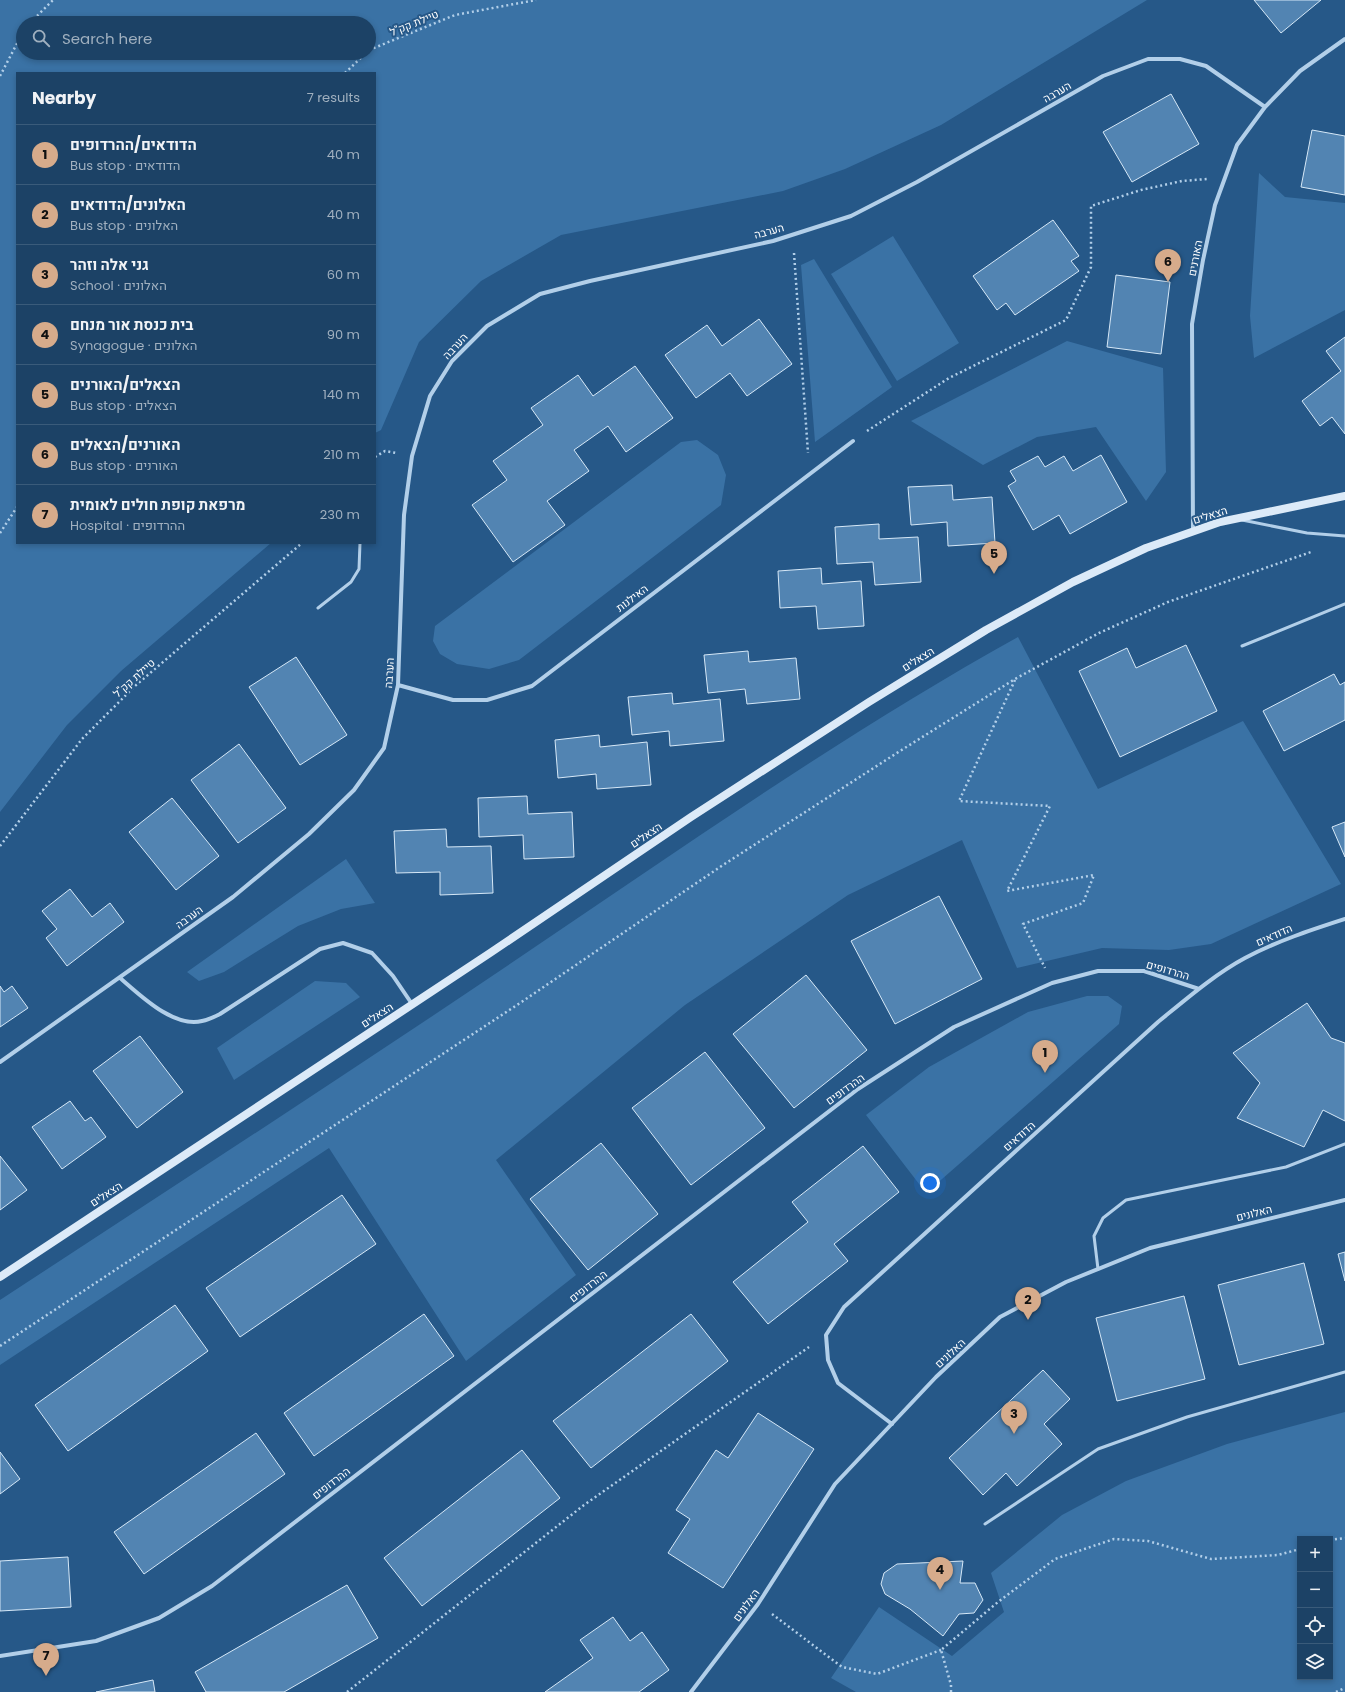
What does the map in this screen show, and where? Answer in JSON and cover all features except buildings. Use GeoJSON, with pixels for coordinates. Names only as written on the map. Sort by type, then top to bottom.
{"type":"FeatureCollection","features":[{"type":"Feature","properties":{"kind":"street","name":"האורנים"},"geometry":{"type":"LineString","coordinates":[[1193,532],[1192,324],[1204,253],[1215,205],[1237,145],[1265,107],[1300,71],[1345,39]]}},
{"type":"Feature","properties":{"kind":"street","name":"הערבה"},"geometry":{"type":"LineString","coordinates":[[0,1062],[233,897],[309,834],[354,790],[384,748],[398,685],[404,514],[412,456],[430,396],[452,361],[487,326],[540,294],[590,281],[773,241],[851,216],[917,182],[1103,76],[1148,59],[1180,59],[1206,66],[1265,107]]}},
{"type":"Feature","properties":{"kind":"street","name":"האילנות"},"geometry":{"type":"LineString","coordinates":[[398,685],[453,700],[487,700],[532,686],[853,441]]}},
{"type":"Feature","properties":{"kind":"street","name":"הצאלים"},"geometry":{"type":"LineString","coordinates":[[0,1277],[412,1005],[698,813],[869,702],[986,630],[1073,582],[1146,548],[1234,519],[1345,496]]}},
{"type":"Feature","properties":{"kind":"street","name":"הדודאים"},"geometry":{"type":"LineString","coordinates":[[826,1335],[844,1306],[1158,1022],[1199,989],[1244,958],[1293,935],[1345,919]]}},
{"type":"Feature","properties":{"kind":"street"},"geometry":{"type":"LineString","coordinates":[[120,978],[153,1006],[180,1020],[202,1022],[220,1014],[320,949],[343,943],[372,953],[393,976],[412,1005]]}},
{"type":"Feature","properties":{"kind":"street","name":"ההרדופים"},"geometry":{"type":"LineString","coordinates":[[0,1656],[96,1641],[158,1618],[212,1586],[858,1089],[954,1027],[1052,983],[1098,971],[1144,971],[1199,989]]}},
{"type":"Feature","properties":{"kind":"street","name":"האלונים"},"geometry":{"type":"LineString","coordinates":[[691,1692],[758,1604],[835,1484],[936,1378],[1000,1317],[1066,1282],[1150,1248],[1345,1200]]}},
{"type":"Feature","properties":{"kind":"street"},"geometry":{"type":"LineString","coordinates":[[826,1335],[828,1360],[838,1383],[892,1424]]}},
{"type":"Feature","properties":{"kind":"lane"},"geometry":{"type":"LineString","coordinates":[[1234,519],[1307,533],[1345,536]]}},
{"type":"Feature","properties":{"kind":"lane"},"geometry":{"type":"LineString","coordinates":[[318,608],[351,582],[359,569],[360,544]]}},
{"type":"Feature","properties":{"kind":"lane"},"geometry":{"type":"LineString","coordinates":[[1242,646],[1345,604]]}},
{"type":"Feature","properties":{"kind":"lane"},"geometry":{"type":"LineString","coordinates":[[1098,1269],[1094,1236],[1103,1218],[1126,1200],[1286,1167],[1345,1144]]}},
{"type":"Feature","properties":{"kind":"lane"},"geometry":{"type":"LineString","coordinates":[[985,1524],[1098,1449],[1187,1417],[1345,1372]]}},
{"type":"Feature","properties":{"kind":"path"},"geometry":{"type":"LineString","coordinates":[[37,16],[53,0]]}},
{"type":"Feature","properties":{"kind":"path","name":"טיילת קק\"ל"},"geometry":{"type":"LineString","coordinates":[[376,47],[455,15],[536,0]]}},
{"type":"Feature","properties":{"kind":"path"},"geometry":{"type":"LineString","coordinates":[[0,76],[16,45]]}},
{"type":"Feature","properties":{"kind":"path"},"geometry":{"type":"LineString","coordinates":[[345,72],[358,60]]}},
{"type":"Feature","properties":{"kind":"path"},"geometry":{"type":"LineString","coordinates":[[853,441],[949,378],[1066,320],[1091,267],[1091,206],[1141,190],[1182,181],[1225,177]]}},
{"type":"Feature","properties":{"kind":"path"},"geometry":{"type":"LineString","coordinates":[[793,234],[809,474]]}},
{"type":"Feature","properties":{"kind":"path"},"geometry":{"type":"LineString","coordinates":[[0,534],[16,509]]}},
{"type":"Feature","properties":{"kind":"path","name":"טיילת קק\"ל"},"geometry":{"type":"LineString","coordinates":[[0,846],[82,739],[135,686],[301,544]]}},
{"type":"Feature","properties":{"kind":"path"},"geometry":{"type":"LineString","coordinates":[[0,1346],[523,1001],[723,865],[1015,679],[1099,633],[1168,602],[1316,550]]}},
{"type":"Feature","properties":{"kind":"path"},"geometry":{"type":"LineString","coordinates":[[1015,679],[959,801],[1050,806],[1007,891],[1094,875],[1084,903],[1023,924],[1052,983]]}},
{"type":"Feature","properties":{"kind":"path"},"geometry":{"type":"LineString","coordinates":[[347,1692],[584,1505],[826,1335]]}},
{"type":"Feature","properties":{"kind":"path"},"geometry":{"type":"LineString","coordinates":[[1333,1540],[1345,1538]]}},
{"type":"Feature","properties":{"kind":"path"},"geometry":{"type":"LineString","coordinates":[[758,1604],[842,1667],[877,1674],[941,1650],[998,1602],[1054,1559],[1114,1539],[1148,1541],[1211,1559],[1278,1555],[1297,1550]]}},
{"type":"Feature","properties":{"kind":"path"},"geometry":{"type":"LineString","coordinates":[[941,1650],[951,1685],[951,1692]]}},
{"type":"Feature","properties":{"kind":"path"},"geometry":{"type":"LineString","coordinates":[[1336,1692],[1345,1688]]}},
{"type":"Feature","properties":{"kind":"shaded area"},"geometry":{"type":"Polygon","coordinates":[[[0,0],[1147,0],[941,125],[845,169],[783,191],[561,235],[481,281],[419,342],[381,430],[376,432],[376,72],[16,72],[16,544],[270,544],[121,671],[67,725],[0,812],[0,0]]]}},
{"type":"Feature","properties":{"kind":"shaded area"},"geometry":{"type":"Polygon","coordinates":[[[1259,173],[1285,197],[1345,203],[1345,310],[1254,358],[1250,316],[1259,173]]]}},
{"type":"Feature","properties":{"kind":"shaded area"},"geometry":{"type":"Polygon","coordinates":[[[893,236],[959,343],[897,381],[831,274],[893,236]]]}},
{"type":"Feature","properties":{"kind":"shaded area"},"geometry":{"type":"Polygon","coordinates":[[[814,259],[892,387],[815,442],[801,265],[814,259]]]}},
{"type":"Feature","properties":{"kind":"shaded area"},"geometry":{"type":"Polygon","coordinates":[[[1067,341],[1163,368],[1166,472],[1146,501],[1096,427],[1037,437],[983,465],[911,421],[1067,341]]]}},
{"type":"Feature","properties":{"kind":"shaded area"},"geometry":{"type":"Polygon","coordinates":[[[697,440],[718,455],[726,475],[721,505],[519,660],[489,669],[457,664],[440,654],[433,641],[435,626],[681,442],[697,440]]]}},
{"type":"Feature","properties":{"kind":"shaded area"},"geometry":{"type":"Polygon","coordinates":[[[1018,637],[1098,789],[1243,721],[1341,884],[1211,944],[1169,950],[1102,948],[1017,968],[962,840],[848,895],[685,1005],[496,1160],[576,1275],[466,1361],[329,1148],[0,1365],[0,1300],[379,1052],[694,839],[822,755],[886,714],[1018,637]]]}},
{"type":"Feature","properties":{"kind":"shaded area"},"geometry":{"type":"Polygon","coordinates":[[[346,859],[375,903],[341,909],[298,926],[224,972],[199,981],[187,972],[346,859]]]}},
{"type":"Feature","properties":{"kind":"shaded area"},"geometry":{"type":"Polygon","coordinates":[[[315,981],[346,983],[360,997],[234,1080],[217,1048],[315,981]]]}},
{"type":"Feature","properties":{"kind":"shaded area"},"geometry":{"type":"Polygon","coordinates":[[[1087,996],[1108,996],[1122,1006],[1119,1024],[926,1193],[866,1115],[929,1067],[1028,1012],[1087,996]]]}},
{"type":"Feature","properties":{"kind":"shaded area"},"geometry":{"type":"Polygon","coordinates":[[[1345,1412],[1345,1692],[856,1692],[831,1678],[879,1607],[952,1656],[1004,1612],[991,1573],[1062,1515],[1126,1481],[1227,1444],[1345,1412]]]}},
{"type":"Feature","properties":{"kind":"place","name":"האורנים/הצאלים"},"geometry":{"type":"Point","coordinates":[1168,282]}},
{"type":"Feature","properties":{"kind":"place","name":"הצאלים/האורנים"},"geometry":{"type":"Point","coordinates":[994,574]}},
{"type":"Feature","properties":{"kind":"place","name":"הדודאים/ההרדופים"},"geometry":{"type":"Point","coordinates":[1045,1073]}},
{"type":"Feature","properties":{"kind":"place","name":"האלונים/הדודאים"},"geometry":{"type":"Point","coordinates":[1028,1320]}},
{"type":"Feature","properties":{"kind":"place","name":"גני אלה וזהר"},"geometry":{"type":"Point","coordinates":[1014,1434]}},
{"type":"Feature","properties":{"kind":"place","name":"בית כנסת אור מנחם"},"geometry":{"type":"Point","coordinates":[940,1590]}},
{"type":"Feature","properties":{"kind":"place","name":"מרפאת קופת חולים לאומית"},"geometry":{"type":"Point","coordinates":[46,1676]}}]}
